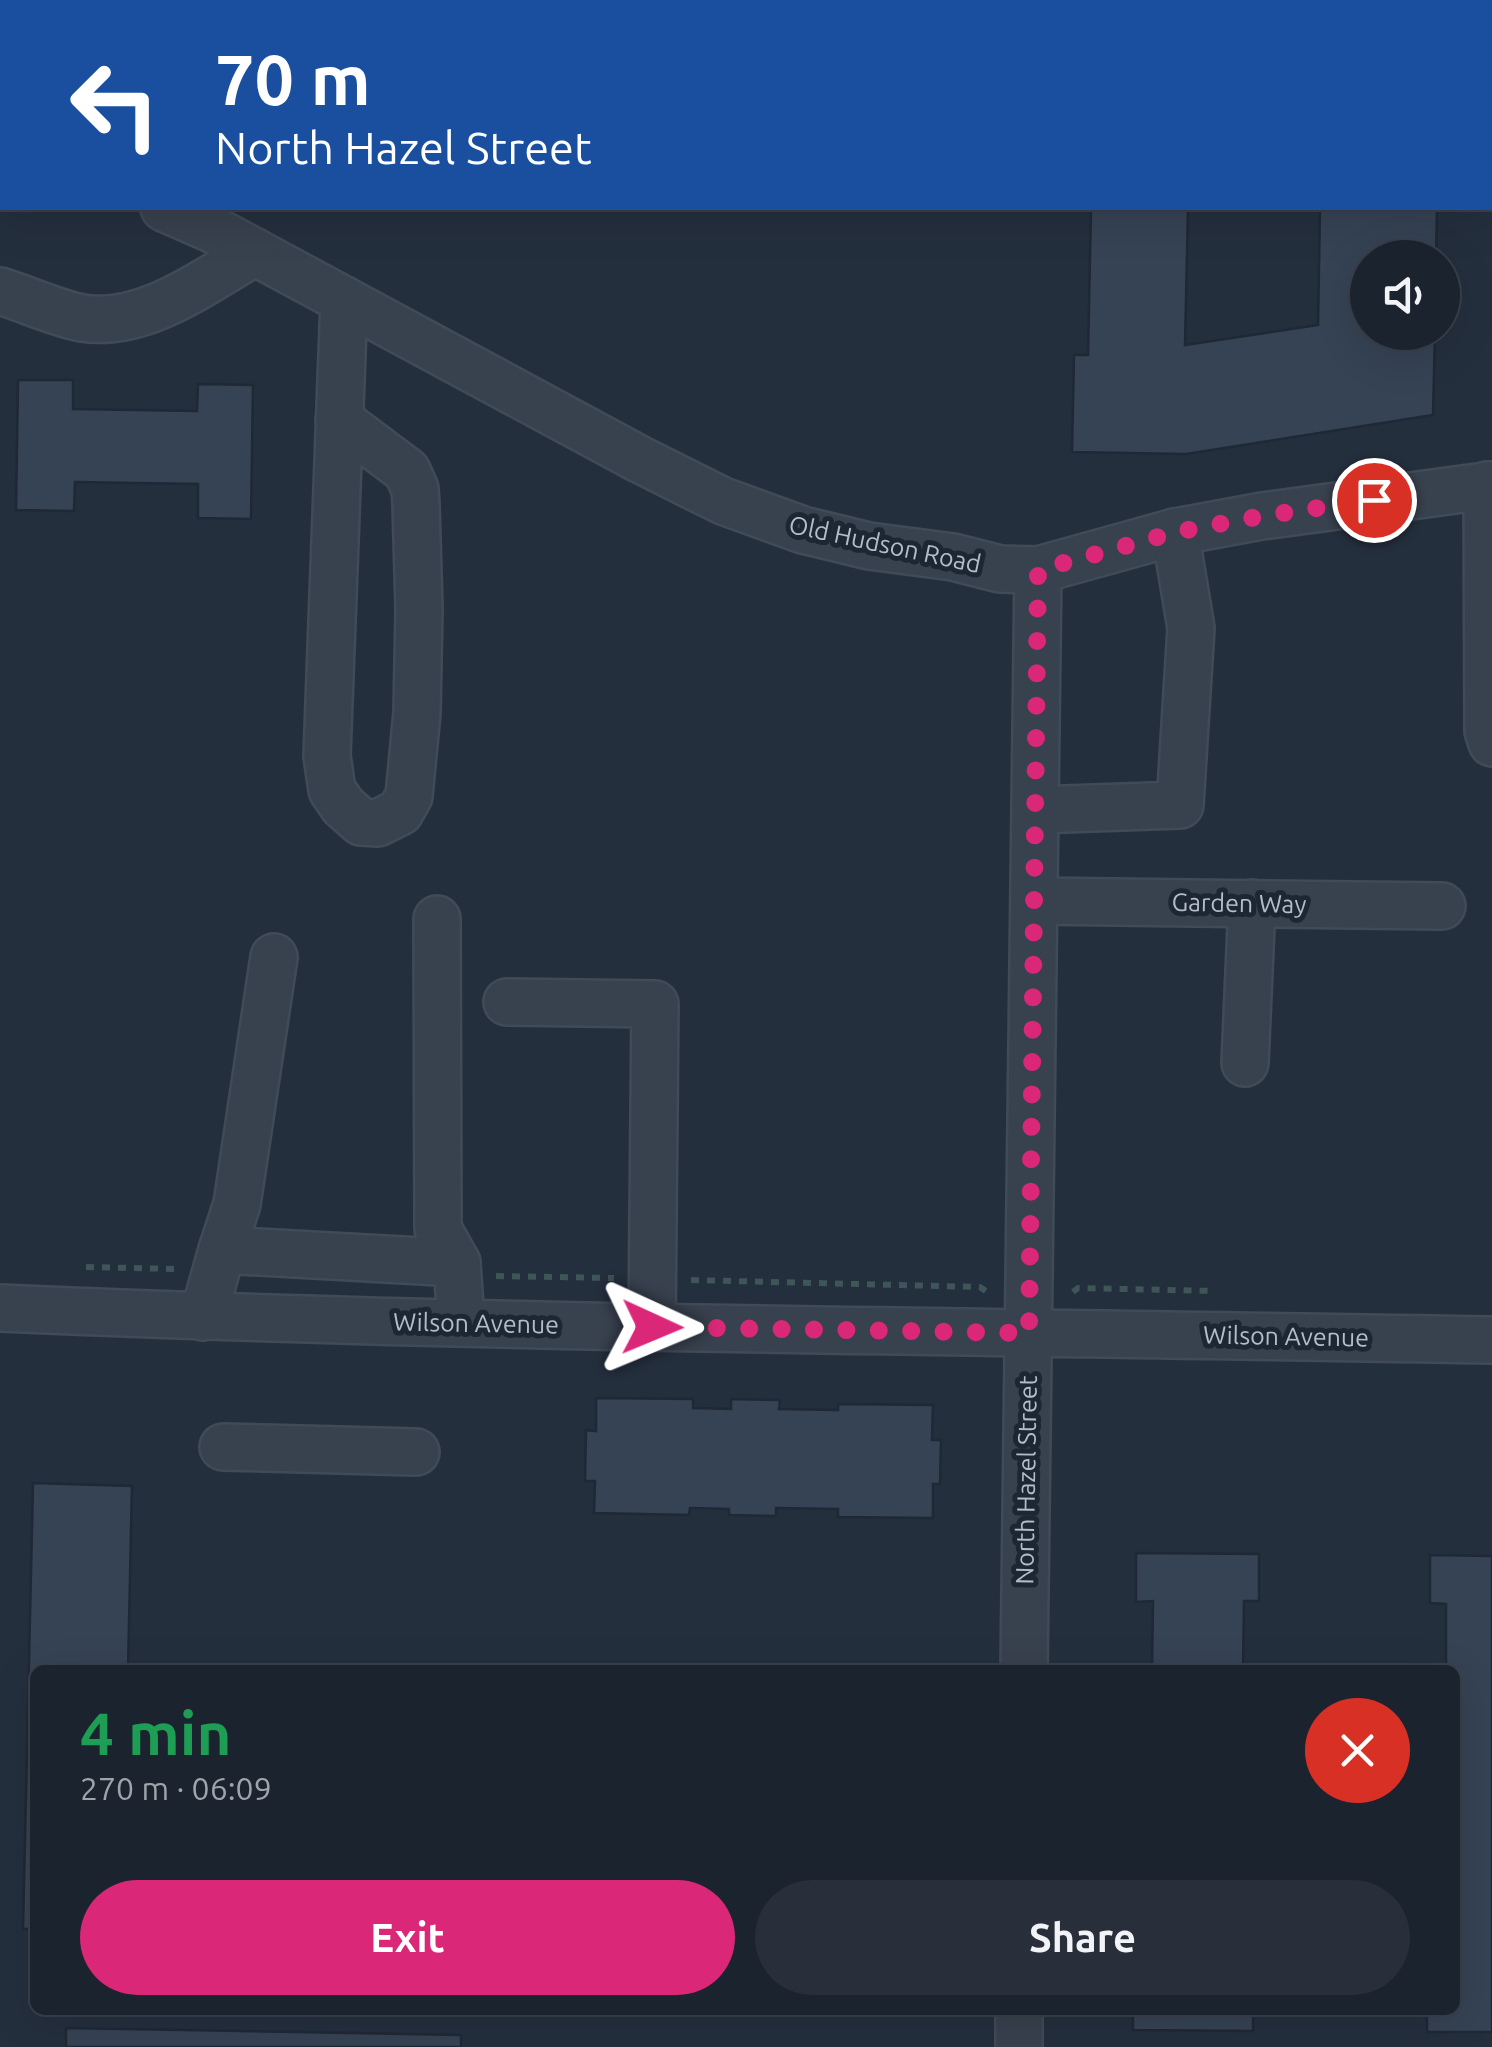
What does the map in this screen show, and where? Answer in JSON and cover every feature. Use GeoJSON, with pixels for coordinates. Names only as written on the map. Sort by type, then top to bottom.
{"type":"FeatureCollection","features":[{"type":"Feature","properties":{"kind":"street","name":"Old Hudson Road"},"geometry":{"type":"LineString","coordinates":[[169,210],[212,228],[722,501],[803,530],[869,546],[953,557],[1000,569],[1038,570],[1176,532],[1262,516],[1489,485]]}},
{"type":"Feature","properties":{"kind":"street"},"geometry":{"type":"LineString","coordinates":[[0,291],[84,318],[118,318],[165,305],[255,252]]}},
{"type":"Feature","properties":{"kind":"street"},"geometry":{"type":"LineString","coordinates":[[339,420],[407,471],[416,504],[417,696],[409,796],[400,812],[378,823],[361,822],[342,806],[332,790],[327,756],[339,420],[344,300]]}},
{"type":"Feature","properties":{"kind":"street"},"geometry":{"type":"LineString","coordinates":[[1489,485],[1488,731],[1492,743]]}},
{"type":"Feature","properties":{"kind":"street"},"geometry":{"type":"LineString","coordinates":[[1036,810],[1180,805],[1191,628],[1176,532]]}},
{"type":"Feature","properties":{"kind":"street","name":"North Hazel Street"},"geometry":{"type":"LineString","coordinates":[[1024,1665],[1038,570]]}},
{"type":"Feature","properties":{"kind":"street","name":"Garden Way"},"geometry":{"type":"LineString","coordinates":[[1035,901],[1442,906]]}},
{"type":"Feature","properties":{"kind":"street"},"geometry":{"type":"LineString","coordinates":[[1246,1063],[1252,903]]}},
{"type":"Feature","properties":{"kind":"street"},"geometry":{"type":"LineString","coordinates":[[438,920],[438,1230],[458,1263],[461,1322]]}},
{"type":"Feature","properties":{"kind":"street"},"geometry":{"type":"LineString","coordinates":[[204,1317],[238,1204],[274,957]]}},
{"type":"Feature","properties":{"kind":"street"},"geometry":{"type":"LineString","coordinates":[[507,1002],[655,1004],[652,1327]]}},
{"type":"Feature","properties":{"kind":"street"},"geometry":{"type":"LineString","coordinates":[[222,1250],[458,1263]]}},
{"type":"Feature","properties":{"kind":"street","name":"Wilson Avenue"},"geometry":{"type":"LineString","coordinates":[[0,1308],[204,1317],[652,1327],[1492,1340]]}},
{"type":"Feature","properties":{"kind":"street"},"geometry":{"type":"LineString","coordinates":[[223,1447],[416,1452]]}},
{"type":"Feature","properties":{"kind":"street"},"geometry":{"type":"LineString","coordinates":[[1018,2047],[1019,2015]]}},
{"type":"Feature","properties":{"kind":"building"},"geometry":{"type":"Polygon","coordinates":[[[1091,210],[1188,210],[1185,345],[1318,325],[1320,210],[1437,210],[1436,240],[1350,240],[1350,350],[1435,350],[1433,415],[1186,454],[1072,452],[1074,355],[1088,355],[1091,210]]]}},
{"type":"Feature","properties":{"kind":"building"},"geometry":{"type":"Polygon","coordinates":[[[18,380],[73,380],[73,409],[197,411],[198,384],[253,385],[251,519],[198,518],[198,484],[75,482],[74,511],[16,510],[18,380]]]}},
{"type":"Feature","properties":{"kind":"building"},"geometry":{"type":"Polygon","coordinates":[[[596,1398],[693,1399],[693,1408],[731,1409],[731,1399],[780,1400],[779,1409],[838,1410],[838,1404],[933,1405],[932,1440],[941,1440],[940,1484],[933,1484],[933,1518],[838,1517],[838,1509],[776,1508],[776,1516],[729,1515],[729,1509],[690,1508],[689,1515],[594,1513],[595,1481],[585,1481],[586,1430],[596,1431],[596,1398]]]}},
{"type":"Feature","properties":{"kind":"building"},"geometry":{"type":"Polygon","coordinates":[[[33,1483],[132,1486],[128,1665],[30,1665],[30,1929],[23,1929],[33,1483]]]}},
{"type":"Feature","properties":{"kind":"building"},"geometry":{"type":"Polygon","coordinates":[[[1136,1553],[1259,1554],[1259,1601],[1244,1601],[1243,1665],[1152,1665],[1153,1601],[1136,1602],[1136,1553]]]}},
{"type":"Feature","properties":{"kind":"building"},"geometry":{"type":"Polygon","coordinates":[[[1430,1555],[1492,1556],[1492,2032],[1427,2032],[1427,2015],[1460,2015],[1460,1665],[1446,1665],[1446,1604],[1430,1603],[1430,1555]]]}},
{"type":"Feature","properties":{"kind":"building"},"geometry":{"type":"Polygon","coordinates":[[[1133,2015],[1253,2015],[1253,2031],[1133,2030],[1133,2015]]]}},
{"type":"Feature","properties":{"kind":"building"},"geometry":{"type":"Polygon","coordinates":[[[66,2028],[461,2035],[461,2047],[66,2047],[66,2028]]]}},
{"type":"Feature","properties":{"kind":"route"},"geometry":{"type":"LineString","coordinates":[[652,1327],[1029,1333],[1038,570],[1176,532],[1374,500]]}}]}
